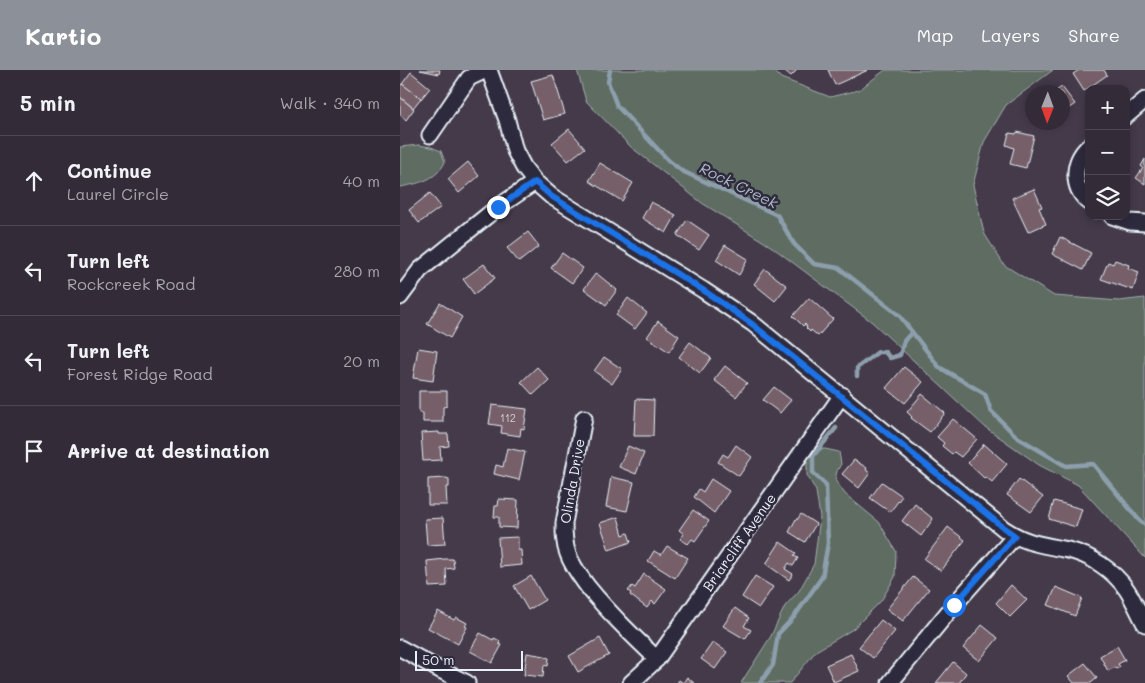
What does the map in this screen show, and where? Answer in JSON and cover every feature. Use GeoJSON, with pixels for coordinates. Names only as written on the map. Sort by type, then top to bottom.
{"type":"FeatureCollection","features":[{"type":"Feature","properties":{"kind":"street"},"geometry":{"type":"LineString","coordinates":[[430,135],[470,78],[488,70],[507,120],[515,151],[524,168],[535,182],[551,196],[703,290],[752,324],[1015,536],[1037,545],[1070,550],[1100,564],[1128,590],[1145,624]]}},
{"type":"Feature","properties":{"kind":"street"},"geometry":{"type":"LineString","coordinates":[[1130,113],[1145,100]]}},
{"type":"Feature","properties":{"kind":"street"},"geometry":{"type":"LineString","coordinates":[[1085,151],[1079,158],[1076,177],[1079,190],[1085,197]]}},
{"type":"Feature","properties":{"kind":"street"},"geometry":{"type":"LineString","coordinates":[[400,297],[420,270],[498,207],[535,182]]}},
{"type":"Feature","properties":{"kind":"street"},"geometry":{"type":"LineString","coordinates":[[1124,220],[1145,223]]}},
{"type":"Feature","properties":{"kind":"street","name":"Briarcliff Avenue"},"geometry":{"type":"LineString","coordinates":[[630,683],[657,659],[842,395]]}},
{"type":"Feature","properties":{"kind":"street","name":"Olinda Drive"},"geometry":{"type":"LineString","coordinates":[[584,418],[564,524],[564,540],[568,556],[575,570],[597,598],[626,630],[657,659]]}},
{"type":"Feature","properties":{"kind":"street"},"geometry":{"type":"LineString","coordinates":[[890,683],[954,605],[1015,536]]}},
{"type":"Feature","properties":{"kind":"street"},"geometry":{"type":"LineString","coordinates":[[400,648],[467,683]]}},
{"type":"Feature","properties":{"kind":"green space"},"geometry":{"type":"Polygon","coordinates":[[[577,70],[773,70],[781,78],[830,97],[859,90],[885,70],[1053,70],[1033,85],[1025,85],[1025,91],[1006,105],[984,142],[973,185],[984,233],[1004,265],[1054,296],[1119,301],[1145,298],[1145,558],[1078,485],[1039,465],[985,427],[872,322],[772,247],[702,203],[631,147],[586,101],[577,70]]]}},
{"type":"Feature","properties":{"kind":"green space"},"geometry":{"type":"Polygon","coordinates":[[[418,145],[441,151],[445,162],[432,177],[420,183],[400,187],[400,147],[418,145]]]}},
{"type":"Feature","properties":{"kind":"green space"},"geometry":{"type":"Polygon","coordinates":[[[825,449],[839,452],[841,464],[835,480],[845,494],[879,522],[896,551],[895,577],[881,601],[853,629],[816,651],[790,683],[741,683],[771,636],[785,606],[799,591],[814,564],[820,517],[816,491],[807,475],[807,459],[812,451],[825,449]]]}},
{"type":"Feature","properties":{"kind":"building"},"geometry":{"type":"Polygon","coordinates":[[[420,70],[440,70],[439,74],[420,70]]]}},
{"type":"Feature","properties":{"kind":"building"},"geometry":{"type":"Polygon","coordinates":[[[784,70],[797,70],[791,76],[784,70]]]}},
{"type":"Feature","properties":{"kind":"building"},"geometry":{"type":"Polygon","coordinates":[[[828,70],[868,70],[835,85],[828,70]]]}},
{"type":"Feature","properties":{"kind":"building"},"geometry":{"type":"Polygon","coordinates":[[[1079,70],[1104,70],[1107,75],[1093,85],[1085,85],[1084,91],[1073,74],[1079,70]]]}},
{"type":"Feature","properties":{"kind":"building"},"geometry":{"type":"Polygon","coordinates":[[[411,72],[430,88],[421,99],[402,84],[411,72]]]}},
{"type":"Feature","properties":{"kind":"building"},"geometry":{"type":"Polygon","coordinates":[[[553,75],[565,114],[543,120],[531,81],[553,75]]]}},
{"type":"Feature","properties":{"kind":"building"},"geometry":{"type":"Polygon","coordinates":[[[402,84],[421,98],[413,108],[400,97],[400,86],[402,84]]]}},
{"type":"Feature","properties":{"kind":"building"},"geometry":{"type":"Polygon","coordinates":[[[400,97],[414,109],[406,120],[400,115],[400,97]]]}},
{"type":"Feature","properties":{"kind":"building"},"geometry":{"type":"Polygon","coordinates":[[[1070,97],[1075,104],[1070,107],[1070,97]]]}},
{"type":"Feature","properties":{"kind":"building"},"geometry":{"type":"Polygon","coordinates":[[[569,129],[585,148],[568,161],[552,143],[569,129]]]}},
{"type":"Feature","properties":{"kind":"building"},"geometry":{"type":"Polygon","coordinates":[[[1017,132],[1034,136],[1026,168],[1010,164],[1014,148],[1006,145],[1009,133],[1016,134],[1017,132]]]}},
{"type":"Feature","properties":{"kind":"building"},"geometry":{"type":"Polygon","coordinates":[[[1145,159],[1145,184],[1136,178],[1143,168],[1141,166],[1145,159]]]}},
{"type":"Feature","properties":{"kind":"building"},"geometry":{"type":"Polygon","coordinates":[[[468,162],[479,176],[459,193],[448,179],[468,162]]]}},
{"type":"Feature","properties":{"kind":"building"},"geometry":{"type":"Polygon","coordinates":[[[600,163],[633,183],[622,201],[589,181],[600,163]]]}},
{"type":"Feature","properties":{"kind":"building"},"geometry":{"type":"Polygon","coordinates":[[[1034,189],[1042,207],[1039,208],[1046,224],[1028,232],[1012,198],[1034,189]]]}},
{"type":"Feature","properties":{"kind":"building"},"geometry":{"type":"Polygon","coordinates":[[[430,193],[441,207],[419,223],[409,210],[430,193]]]}},
{"type":"Feature","properties":{"kind":"building"},"geometry":{"type":"Polygon","coordinates":[[[651,202],[676,215],[666,233],[642,218],[651,202]]]}},
{"type":"Feature","properties":{"kind":"building"},"geometry":{"type":"Polygon","coordinates":[[[687,220],[709,235],[699,250],[677,235],[687,220]]]}},
{"type":"Feature","properties":{"kind":"building"},"geometry":{"type":"Polygon","coordinates":[[[528,232],[539,246],[519,262],[507,248],[528,232]]]}},
{"type":"Feature","properties":{"kind":"building"},"geometry":{"type":"Polygon","coordinates":[[[1060,237],[1091,253],[1083,270],[1052,254],[1060,237]]]}},
{"type":"Feature","properties":{"kind":"building"},"geometry":{"type":"Polygon","coordinates":[[[725,245],[748,259],[739,275],[716,260],[725,245]]]}},
{"type":"Feature","properties":{"kind":"building"},"geometry":{"type":"Polygon","coordinates":[[[562,253],[583,268],[572,283],[551,268],[562,253]]]}},
{"type":"Feature","properties":{"kind":"building"},"geometry":{"type":"Polygon","coordinates":[[[1115,260],[1129,265],[1128,268],[1139,272],[1133,290],[1101,279],[1108,262],[1113,264],[1115,260]]]}},
{"type":"Feature","properties":{"kind":"building"},"geometry":{"type":"Polygon","coordinates":[[[484,264],[495,278],[474,294],[463,279],[484,264]]]}},
{"type":"Feature","properties":{"kind":"building"},"geometry":{"type":"Polygon","coordinates":[[[765,269],[787,286],[775,301],[754,284],[765,269]]]}},
{"type":"Feature","properties":{"kind":"building"},"geometry":{"type":"Polygon","coordinates":[[[596,273],[617,290],[606,305],[584,289],[596,273]]]}},
{"type":"Feature","properties":{"kind":"building"},"geometry":{"type":"Polygon","coordinates":[[[628,298],[647,313],[635,329],[616,315],[628,298]]]}},
{"type":"Feature","properties":{"kind":"building"},"geometry":{"type":"Polygon","coordinates":[[[809,298],[833,319],[818,336],[811,330],[810,332],[805,324],[803,326],[793,316],[809,298]]]}},
{"type":"Feature","properties":{"kind":"building"},"geometry":{"type":"Polygon","coordinates":[[[440,303],[462,317],[450,338],[427,324],[440,303]]]}},
{"type":"Feature","properties":{"kind":"building"},"geometry":{"type":"Polygon","coordinates":[[[658,321],[679,336],[669,352],[647,337],[658,321]]]}},
{"type":"Feature","properties":{"kind":"building"},"geometry":{"type":"Polygon","coordinates":[[[690,342],[711,358],[700,373],[679,357],[690,342]]]}},
{"type":"Feature","properties":{"kind":"building"},"geometry":{"type":"Polygon","coordinates":[[[418,348],[437,351],[433,381],[413,378],[418,348]]]}},
{"type":"Feature","properties":{"kind":"building"},"geometry":{"type":"Polygon","coordinates":[[[604,357],[622,369],[612,384],[594,371],[604,357]]]}},
{"type":"Feature","properties":{"kind":"building"},"geometry":{"type":"Polygon","coordinates":[[[725,366],[747,383],[736,397],[714,380],[725,366]]]}},
{"type":"Feature","properties":{"kind":"building"},"geometry":{"type":"Polygon","coordinates":[[[537,367],[549,380],[533,395],[521,382],[537,367]]]}},
{"type":"Feature","properties":{"kind":"building"},"geometry":{"type":"Polygon","coordinates":[[[904,367],[923,382],[905,403],[886,388],[904,367]]]}},
{"type":"Feature","properties":{"kind":"building"},"geometry":{"type":"Polygon","coordinates":[[[774,387],[791,400],[780,413],[763,400],[774,387]]]}},
{"type":"Feature","properties":{"kind":"building"},"geometry":{"type":"Polygon","coordinates":[[[419,391],[447,391],[447,406],[443,407],[443,422],[423,422],[423,413],[419,413],[419,391]]]}},
{"type":"Feature","properties":{"kind":"building"},"geometry":{"type":"Polygon","coordinates":[[[922,394],[945,413],[930,432],[911,418],[907,412],[922,394]]]}},
{"type":"Feature","properties":{"kind":"building"},"geometry":{"type":"Polygon","coordinates":[[[636,399],[654,400],[653,436],[634,436],[636,399]]]}},
{"type":"Feature","properties":{"kind":"building"},"geometry":{"type":"Polygon","coordinates":[[[492,405],[527,409],[524,429],[521,428],[520,436],[501,433],[502,426],[489,424],[492,405]]]}},
{"type":"Feature","properties":{"kind":"building"},"geometry":{"type":"Polygon","coordinates":[[[953,419],[977,439],[961,457],[954,452],[952,454],[942,446],[944,443],[937,437],[953,419]]]}},
{"type":"Feature","properties":{"kind":"building"},"geometry":{"type":"Polygon","coordinates":[[[439,432],[439,434],[448,434],[449,446],[440,447],[441,460],[423,461],[421,433],[439,432]]]}},
{"type":"Feature","properties":{"kind":"building"},"geometry":{"type":"Polygon","coordinates":[[[984,444],[1007,464],[992,482],[986,477],[984,478],[968,463],[984,444]]]}},
{"type":"Feature","properties":{"kind":"building"},"geometry":{"type":"Polygon","coordinates":[[[736,445],[752,457],[739,476],[718,462],[723,454],[728,457],[736,445]]]}},
{"type":"Feature","properties":{"kind":"building"},"geometry":{"type":"Polygon","coordinates":[[[628,446],[644,453],[636,474],[619,467],[628,446]]]}},
{"type":"Feature","properties":{"kind":"building"},"geometry":{"type":"Polygon","coordinates":[[[507,448],[525,452],[519,480],[494,474],[496,465],[503,467],[507,448]]]}},
{"type":"Feature","properties":{"kind":"building"},"geometry":{"type":"Polygon","coordinates":[[[854,460],[867,468],[866,470],[870,473],[859,488],[842,474],[854,460]]]}},
{"type":"Feature","properties":{"kind":"building"},"geometry":{"type":"Polygon","coordinates":[[[611,477],[634,482],[627,511],[606,507],[611,477]]]}},
{"type":"Feature","properties":{"kind":"building"},"geometry":{"type":"Polygon","coordinates":[[[428,479],[449,479],[449,487],[446,487],[447,505],[428,505],[428,479]]]}},
{"type":"Feature","properties":{"kind":"building"},"geometry":{"type":"Polygon","coordinates":[[[711,479],[729,491],[714,513],[694,497],[699,489],[703,492],[711,479]]]}},
{"type":"Feature","properties":{"kind":"building"},"geometry":{"type":"Polygon","coordinates":[[[1019,479],[1043,497],[1031,512],[1007,495],[1019,479]]]}},
{"type":"Feature","properties":{"kind":"building"},"geometry":{"type":"Polygon","coordinates":[[[882,482],[902,496],[890,512],[870,498],[882,482]]]}},
{"type":"Feature","properties":{"kind":"building"},"geometry":{"type":"Polygon","coordinates":[[[499,499],[518,500],[517,528],[499,527],[499,517],[494,517],[495,506],[498,506],[499,499]]]}},
{"type":"Feature","properties":{"kind":"building"},"geometry":{"type":"Polygon","coordinates":[[[1054,501],[1082,509],[1076,527],[1049,519],[1054,501]]]}},
{"type":"Feature","properties":{"kind":"building"},"geometry":{"type":"Polygon","coordinates":[[[915,504],[933,519],[921,536],[902,521],[915,504]]]}},
{"type":"Feature","properties":{"kind":"building"},"geometry":{"type":"Polygon","coordinates":[[[693,510],[709,521],[695,541],[692,539],[688,544],[680,539],[684,534],[679,530],[693,510]]]}},
{"type":"Feature","properties":{"kind":"building"},"geometry":{"type":"Polygon","coordinates":[[[801,514],[816,524],[805,542],[789,532],[801,514]]]}},
{"type":"Feature","properties":{"kind":"building"},"geometry":{"type":"Polygon","coordinates":[[[618,517],[623,535],[628,533],[631,542],[609,550],[600,523],[618,517]]]}},
{"type":"Feature","properties":{"kind":"building"},"geometry":{"type":"Polygon","coordinates":[[[443,518],[445,544],[427,545],[425,519],[443,518]]]}},
{"type":"Feature","properties":{"kind":"building"},"geometry":{"type":"Polygon","coordinates":[[[948,527],[965,540],[941,571],[924,559],[948,527]]]}},
{"type":"Feature","properties":{"kind":"building"},"geometry":{"type":"Polygon","coordinates":[[[518,537],[518,550],[521,550],[522,565],[500,567],[498,538],[518,537]]]}},
{"type":"Feature","properties":{"kind":"building"},"geometry":{"type":"Polygon","coordinates":[[[780,542],[796,553],[794,556],[798,558],[793,566],[789,563],[785,569],[793,574],[789,580],[766,564],[780,542]]]}},
{"type":"Feature","properties":{"kind":"building"},"geometry":{"type":"Polygon","coordinates":[[[667,546],[688,558],[675,578],[648,561],[654,551],[661,555],[667,546]]]}},
{"type":"Feature","properties":{"kind":"building"},"geometry":{"type":"Polygon","coordinates":[[[453,559],[454,568],[446,569],[447,586],[429,587],[427,561],[453,559]]]}},
{"type":"Feature","properties":{"kind":"building"},"geometry":{"type":"Polygon","coordinates":[[[644,574],[666,589],[655,604],[652,601],[647,608],[630,595],[631,593],[628,591],[632,586],[635,588],[644,574]]]}},
{"type":"Feature","properties":{"kind":"building"},"geometry":{"type":"Polygon","coordinates":[[[531,576],[545,600],[528,610],[514,586],[531,576]]]}},
{"type":"Feature","properties":{"kind":"building"},"geometry":{"type":"Polygon","coordinates":[[[755,576],[773,587],[759,608],[742,597],[755,576]]]}},
{"type":"Feature","properties":{"kind":"building"},"geometry":{"type":"Polygon","coordinates":[[[913,577],[929,589],[903,621],[887,609],[913,577]]]}},
{"type":"Feature","properties":{"kind":"building"},"geometry":{"type":"Polygon","coordinates":[[[1011,585],[1027,600],[1010,617],[996,603],[1011,585]]]}},
{"type":"Feature","properties":{"kind":"building"},"geometry":{"type":"Polygon","coordinates":[[[1056,587],[1082,598],[1075,616],[1048,605],[1056,587]]]}},
{"type":"Feature","properties":{"kind":"building"},"geometry":{"type":"Polygon","coordinates":[[[735,608],[749,618],[744,626],[751,630],[745,639],[723,626],[735,608]]]}},
{"type":"Feature","properties":{"kind":"building"},"geometry":{"type":"Polygon","coordinates":[[[438,611],[454,620],[456,617],[467,623],[465,626],[467,627],[458,644],[428,628],[438,611]]]}},
{"type":"Feature","properties":{"kind":"building"},"geometry":{"type":"Polygon","coordinates":[[[881,620],[895,631],[873,658],[859,647],[881,620]]]}},
{"type":"Feature","properties":{"kind":"building"},"geometry":{"type":"Polygon","coordinates":[[[982,625],[998,638],[979,661],[963,648],[982,625]]]}},
{"type":"Feature","properties":{"kind":"building"},"geometry":{"type":"Polygon","coordinates":[[[480,633],[493,640],[494,638],[500,641],[499,644],[502,645],[492,663],[470,651],[480,633]]]}},
{"type":"Feature","properties":{"kind":"building"},"geometry":{"type":"Polygon","coordinates":[[[600,638],[609,655],[578,672],[569,656],[600,638]]]}},
{"type":"Feature","properties":{"kind":"building"},"geometry":{"type":"Polygon","coordinates":[[[713,642],[727,652],[715,669],[701,659],[713,642]]]}},
{"type":"Feature","properties":{"kind":"building"},"geometry":{"type":"Polygon","coordinates":[[[1117,646],[1125,660],[1118,664],[1120,667],[1116,669],[1115,667],[1108,671],[1100,656],[1117,646]]]}},
{"type":"Feature","properties":{"kind":"building"},"geometry":{"type":"Polygon","coordinates":[[[527,653],[549,658],[548,666],[544,665],[543,677],[524,675],[527,653]]]}},
{"type":"Feature","properties":{"kind":"building"},"geometry":{"type":"Polygon","coordinates":[[[851,654],[859,671],[834,682],[826,665],[851,654]]]}},
{"type":"Feature","properties":{"kind":"building"},"geometry":{"type":"Polygon","coordinates":[[[953,662],[966,673],[959,683],[936,683],[953,662]]]}},
{"type":"Feature","properties":{"kind":"building"},"geometry":{"type":"Polygon","coordinates":[[[1085,663],[1097,678],[1091,683],[1074,683],[1068,676],[1085,663]]]}},
{"type":"Feature","properties":{"kind":"building"},"geometry":{"type":"Polygon","coordinates":[[[687,677],[694,683],[683,683],[687,677]]]}},
{"type":"Feature","properties":{"kind":"waterway","name":"Rock Creek"},"geometry":{"type":"LineString","coordinates":[[610,70],[608,82],[617,106],[668,160],[682,171],[777,215],[794,244],[814,264],[839,268],[899,315],[939,367],[985,394],[991,411],[1017,437],[1066,466],[1093,464],[1145,525]]}},
{"type":"Feature","properties":{"kind":"waterway"},"geometry":{"type":"LineString","coordinates":[[857,376],[857,368],[878,352],[885,352],[890,358],[900,355],[904,341],[912,332]]}},
{"type":"Feature","properties":{"kind":"waterway"},"geometry":{"type":"LineString","coordinates":[[760,683],[773,665],[778,634],[794,617],[822,577],[828,543],[826,485],[813,473],[813,456],[836,428]]}},
{"type":"Feature","properties":{"kind":"route"},"geometry":{"type":"LineString","coordinates":[[498,207],[535,182],[551,196],[703,290],[752,324],[1015,536],[954,605]]}}]}
